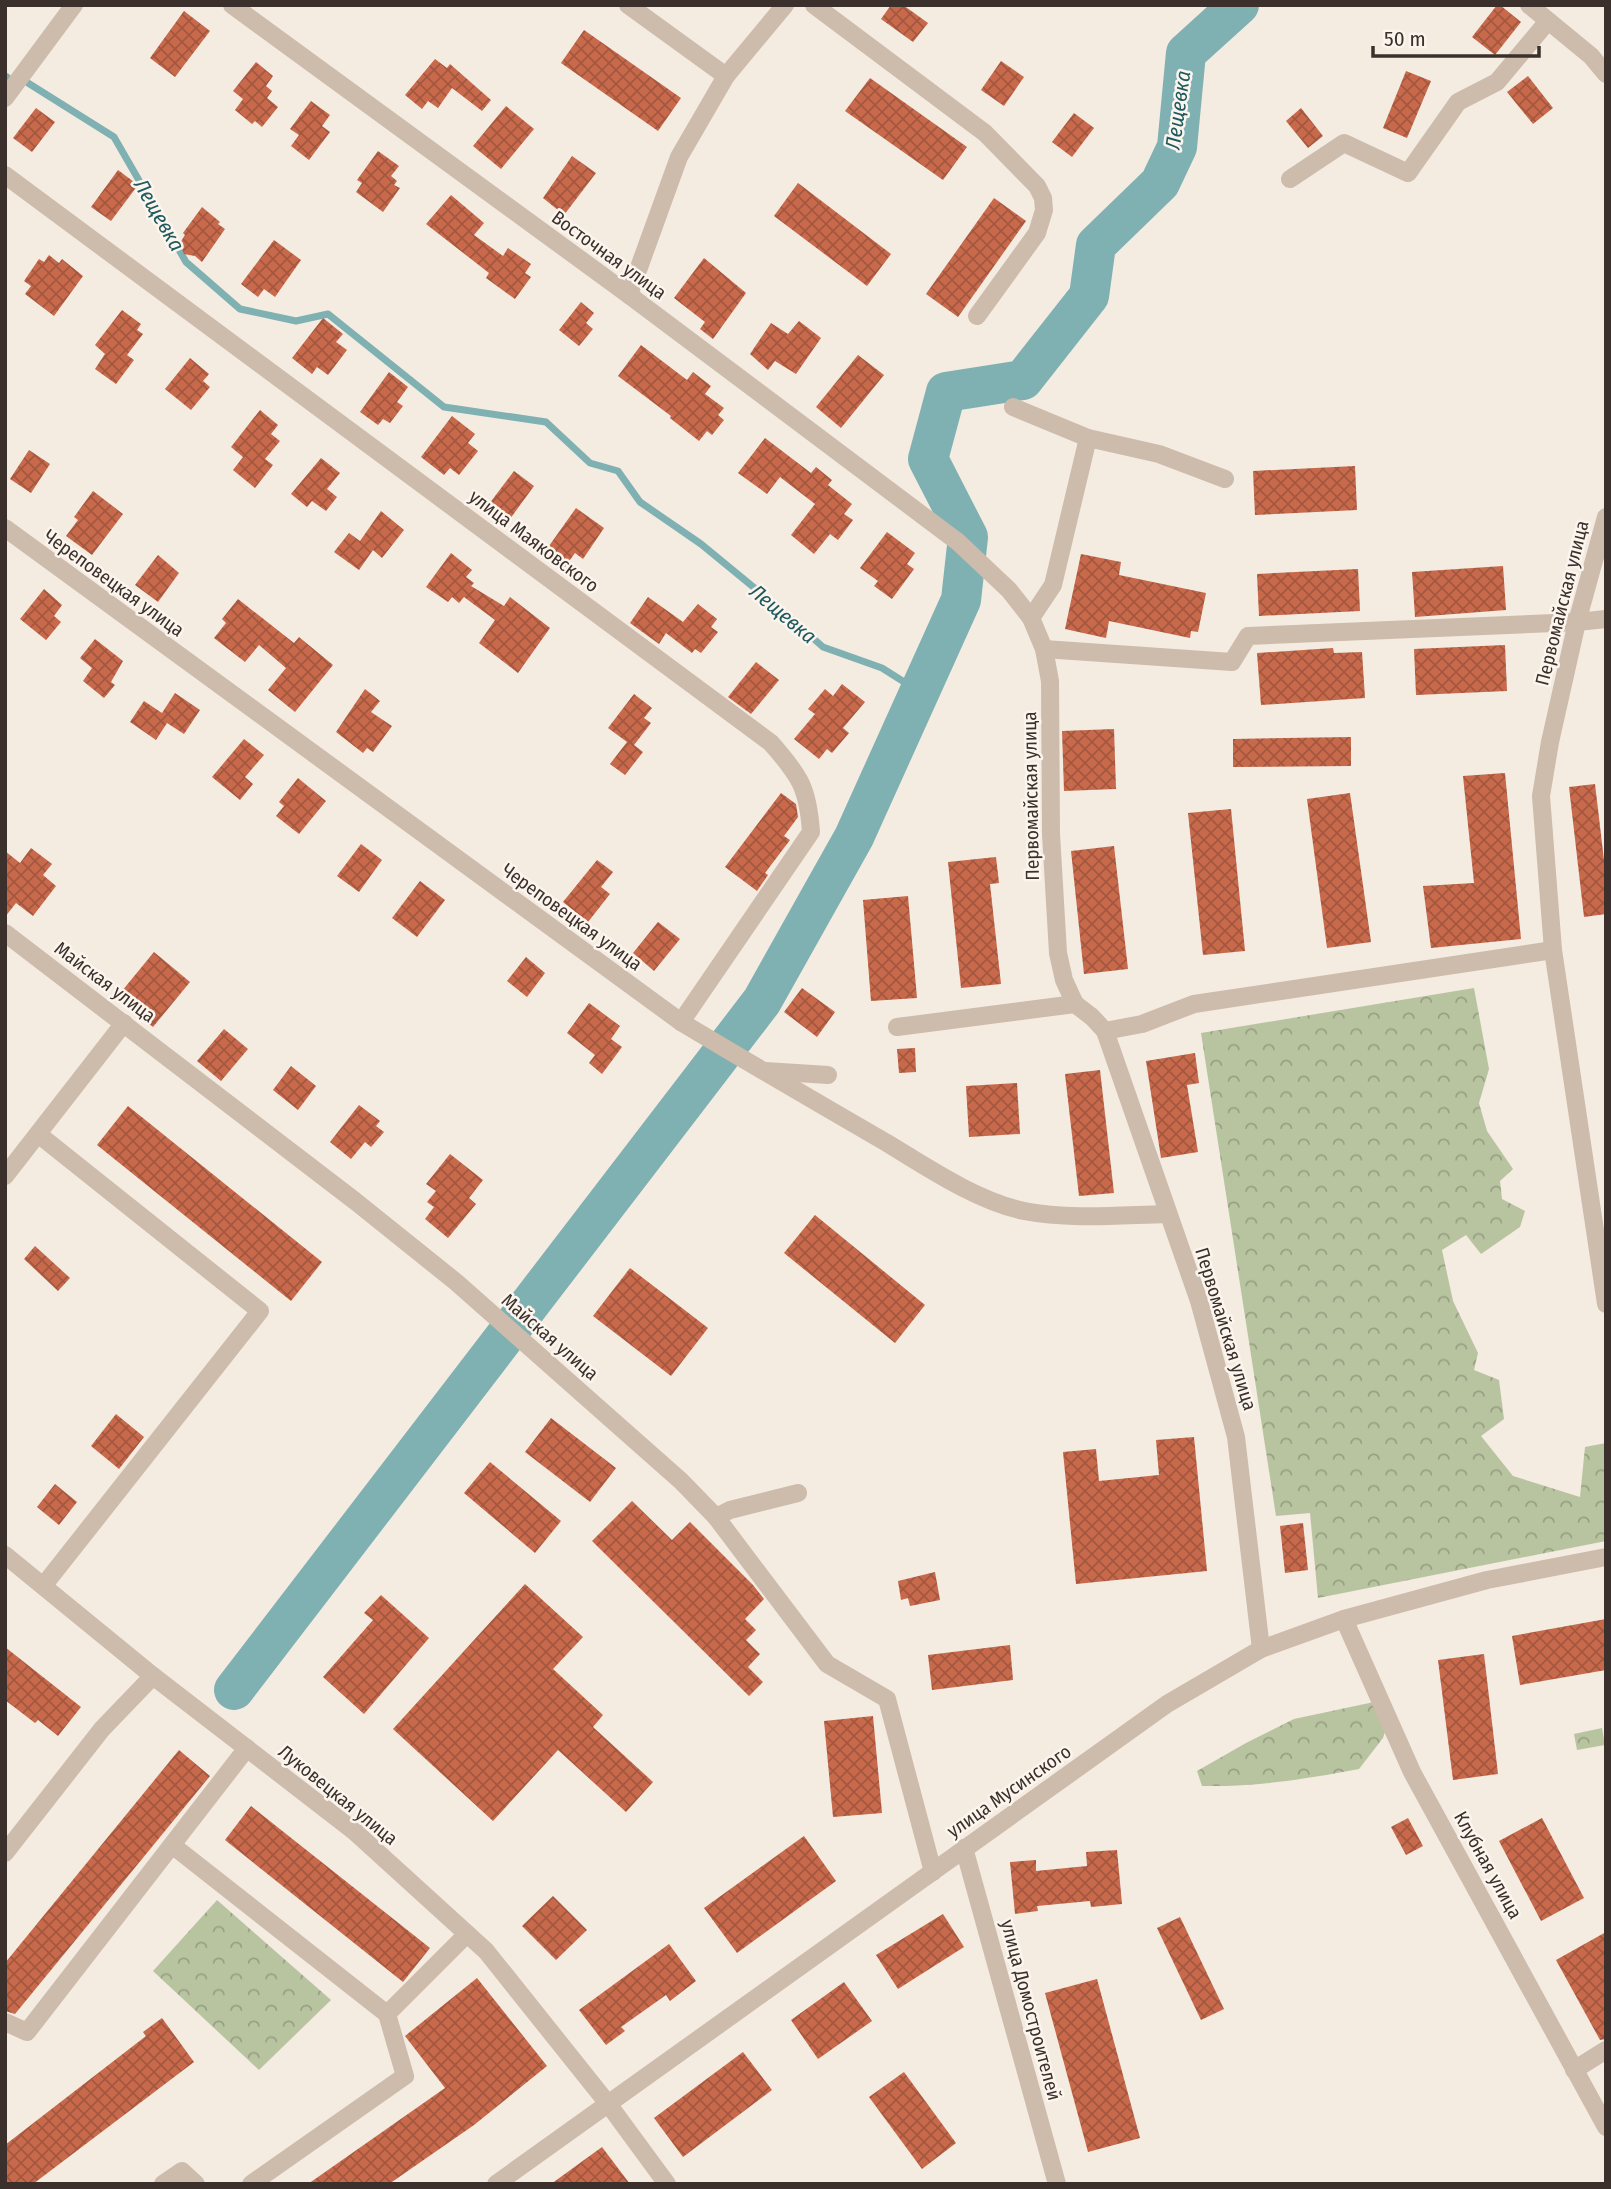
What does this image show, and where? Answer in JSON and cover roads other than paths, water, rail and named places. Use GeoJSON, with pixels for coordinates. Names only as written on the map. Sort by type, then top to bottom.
{"type":"FeatureCollection","features":[{"type":"Feature","properties":{"kind":"street"},"geometry":{"type":"LineString","coordinates":[[5,98],[74,5]]}},
{"type":"Feature","properties":{"kind":"street","name":"Восточная улица"},"geometry":{"type":"LineString","coordinates":[[232,5],[629,295],[958,542],[984,565]]}},
{"type":"Feature","properties":{"kind":"street"},"geometry":{"type":"LineString","coordinates":[[628,5],[726,76]]}},
{"type":"Feature","properties":{"kind":"street"},"geometry":{"type":"LineString","coordinates":[[629,295],[679,157],[726,76],[785,5]]}},
{"type":"Feature","properties":{"kind":"street"},"geometry":{"type":"LineString","coordinates":[[814,5],[985,133],[1037,186],[1043,198],[1042,221],[1037,233],[977,316]]}},
{"type":"Feature","properties":{"kind":"street"},"geometry":{"type":"LineString","coordinates":[[1529,5],[1548,21],[1598,52],[1606,74]]}},
{"type":"Feature","properties":{"kind":"street"},"geometry":{"type":"LineString","coordinates":[[1290,178],[1344,143],[1408,173],[1458,102],[1497,82],[1548,21]]}},
{"type":"Feature","properties":{"kind":"street","name":"улица Маяковского"},"geometry":{"type":"LineString","coordinates":[[5,175],[771,743],[795,770],[809,802],[811,832],[681,1022]]}},
{"type":"Feature","properties":{"kind":"street"},"geometry":{"type":"LineString","coordinates":[[1013,407],[1088,438],[1159,454],[1225,479]]}},
{"type":"Feature","properties":{"kind":"street"},"geometry":{"type":"LineString","coordinates":[[1031,618],[1054,585],[1088,438]]}},
{"type":"Feature","properties":{"kind":"street","name":"Первомайская улица"},"geometry":{"type":"LineString","coordinates":[[1606,517],[1577,622],[1549,742],[1541,796],[1553,950],[1606,1304]]}},
{"type":"Feature","properties":{"kind":"street","name":"Череповецкая улица"},"geometry":{"type":"LineString","coordinates":[[5,528],[681,1022],[762,1071],[941,1175],[995,1202],[1023,1211],[1051,1215],[1167,1214]]}},
{"type":"Feature","properties":{"kind":"street","name":"Первомайская улица"},"geometry":{"type":"LineString","coordinates":[[984,565],[1009,590],[1031,618],[1044,649],[1050,681],[1051,834],[1058,953],[1064,980],[1075,1004],[1105,1031],[1199,1301],[1236,1437],[1261,1649]]}},
{"type":"Feature","properties":{"kind":"street"},"geometry":{"type":"LineString","coordinates":[[1044,649],[1232,662],[1248,636],[1606,619]]}},
{"type":"Feature","properties":{"kind":"street","name":"Майская улица"},"geometry":{"type":"LineString","coordinates":[[5,933],[355,1201],[485,1308],[681,1481],[716,1517],[827,1664],[887,1699],[933,1872]]}},
{"type":"Feature","properties":{"kind":"street"},"geometry":{"type":"LineString","coordinates":[[1105,1031],[1142,1024],[1194,1004],[1553,950]]}},
{"type":"Feature","properties":{"kind":"street"},"geometry":{"type":"LineString","coordinates":[[897,1027],[1075,1004]]}},
{"type":"Feature","properties":{"kind":"street"},"geometry":{"type":"LineString","coordinates":[[5,1176],[124,1023]]}},
{"type":"Feature","properties":{"kind":"street"},"geometry":{"type":"LineString","coordinates":[[762,1071],[828,1075]]}},
{"type":"Feature","properties":{"kind":"street"},"geometry":{"type":"LineString","coordinates":[[38,1134],[260,1311],[44,1585]]}},
{"type":"Feature","properties":{"kind":"street"},"geometry":{"type":"LineString","coordinates":[[716,1517],[730,1510],[798,1493]]}},
{"type":"Feature","properties":{"kind":"street","name":"Луковецкая улица"},"geometry":{"type":"LineString","coordinates":[[5,1555],[153,1676],[354,1831],[486,1951],[609,2105],[667,2184]]}},
{"type":"Feature","properties":{"kind":"street","name":"улица Мусинского"},"geometry":{"type":"LineString","coordinates":[[496,2184],[1167,1704],[1261,1649],[1344,1619],[1487,1580],[1606,1558]]}},
{"type":"Feature","properties":{"kind":"street","name":"Клубная улица"},"geometry":{"type":"LineString","coordinates":[[1344,1619],[1412,1772],[1606,2127]]}},
{"type":"Feature","properties":{"kind":"street"},"geometry":{"type":"LineString","coordinates":[[5,1853],[102,1728],[153,1676]]}},
{"type":"Feature","properties":{"kind":"street"},"geometry":{"type":"LineString","coordinates":[[5,2022],[27,2032],[247,1748]]}},
{"type":"Feature","properties":{"kind":"street"},"geometry":{"type":"LineString","coordinates":[[172,1845],[387,2014],[405,2076],[251,2184]]}},
{"type":"Feature","properties":{"kind":"street","name":"улица Домостроителей"},"geometry":{"type":"LineString","coordinates":[[964,1848],[1057,2184]]}},
{"type":"Feature","properties":{"kind":"street"},"geometry":{"type":"LineString","coordinates":[[387,2014],[467,1934]]}},
{"type":"Feature","properties":{"kind":"street"},"geometry":{"type":"LineString","coordinates":[[1574,2070],[1606,2050]]}},
{"type":"Feature","properties":{"kind":"street"},"geometry":{"type":"LineString","coordinates":[[163,2184],[181,2171],[196,2184]]}},
{"type":"Feature","properties":{"kind":"waterway"},"geometry":{"type":"LineString","coordinates":[[234,1690],[762,1001],[854,837],[961,600],[968,537],[928,459],[946,392],[1023,380],[1089,296],[1096,245],[1160,183],[1177,147],[1186,53],[1239,5]]}},
{"type":"Feature","properties":{"kind":"waterway","name":"Лещевка"},"geometry":{"type":"LineString","coordinates":[[28,83],[114,137],[186,262],[240,309],[296,321],[328,314],[444,407],[546,422],[590,463],[618,471],[640,502],[701,544],[823,647],[882,668],[920,692]]}}]}
